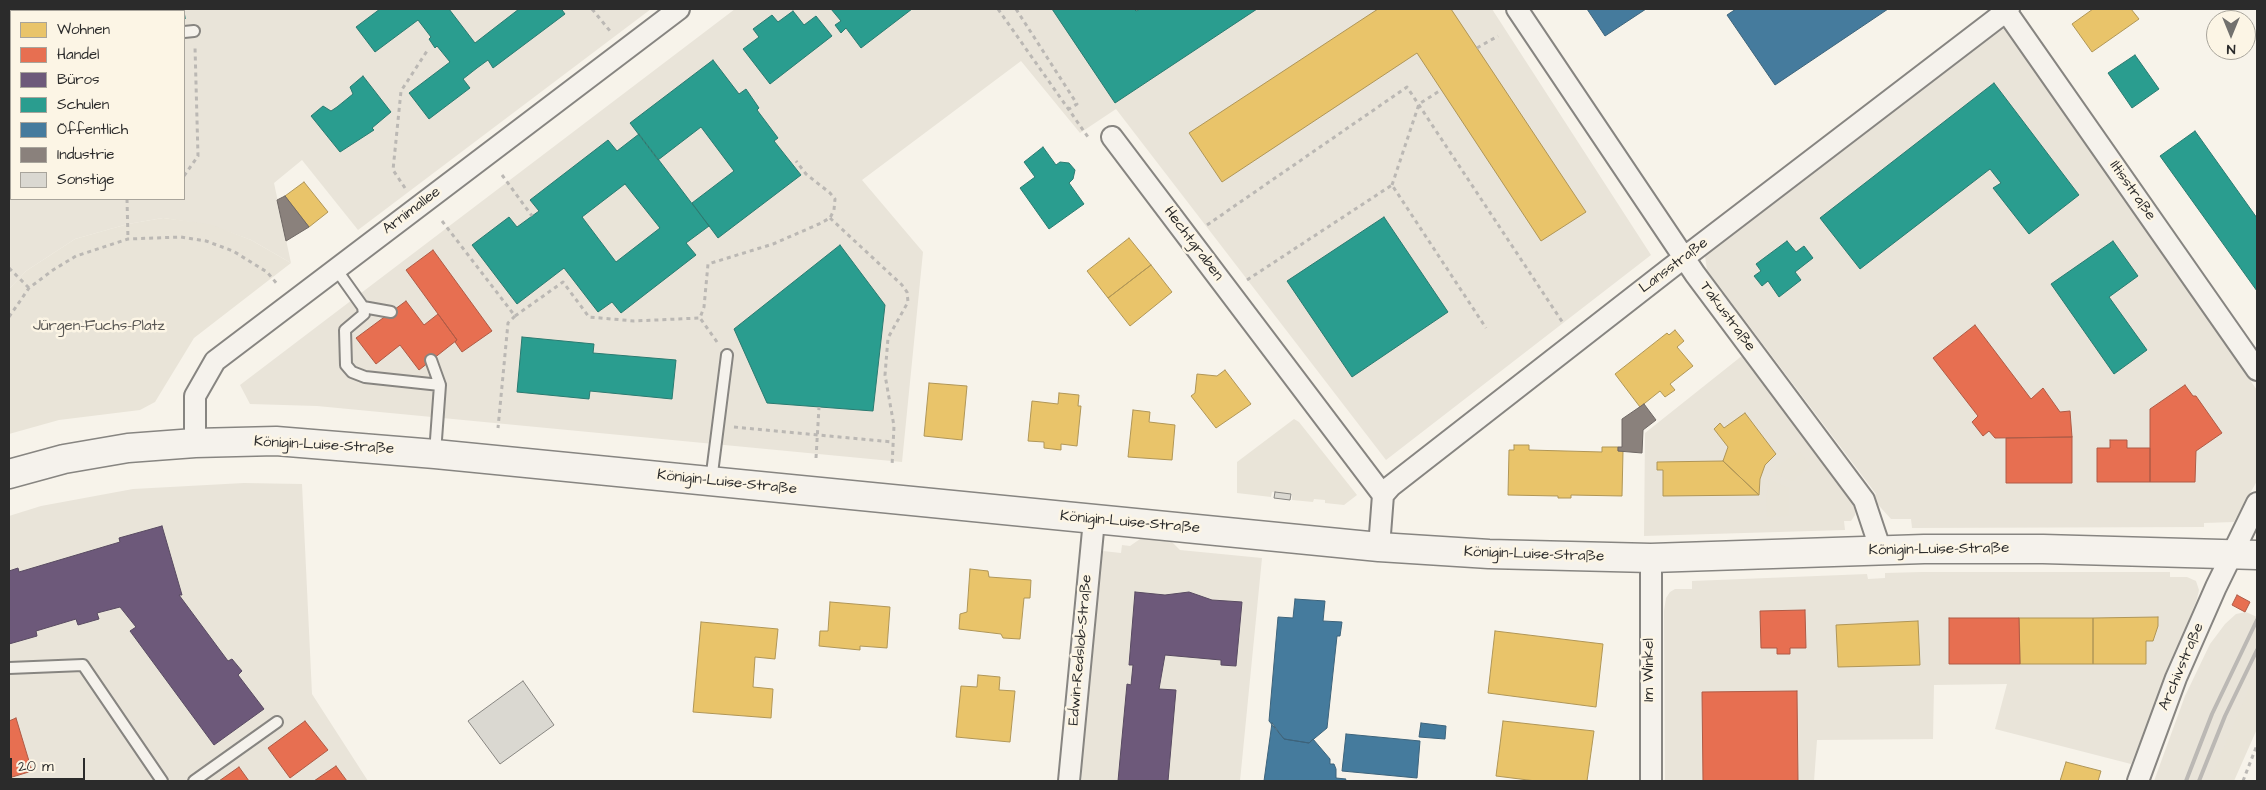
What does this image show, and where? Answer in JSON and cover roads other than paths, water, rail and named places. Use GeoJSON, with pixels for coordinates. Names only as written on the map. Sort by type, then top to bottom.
{"type":"FeatureCollection","features":[{"type":"Feature","properties":{"kind":"main road","name":"Königin-Luise-Straße"},"geometry":{"type":"LineString","coordinates":[[9,474],[97,453],[128,448],[195,443],[276,441],[435,454],[1379,547],[1489,554],[1651,558],[1881,551],[2043,549],[2244,555]]}},
{"type":"Feature","properties":{"kind":"street","name":"Arnimallee"},"geometry":{"type":"LineString","coordinates":[[195,443],[195,396],[215,361],[679,9]]}},
{"type":"Feature","properties":{"kind":"street","name":"Takustraße"},"geometry":{"type":"LineString","coordinates":[[1517,9],[1684,258],[1864,500],[1881,551]]}},
{"type":"Feature","properties":{"kind":"street","name":"Lansstraße"},"geometry":{"type":"LineString","coordinates":[[1383,495],[1684,258],[2008,10]]}},
{"type":"Feature","properties":{"kind":"street","name":"Iltisstraße"},"geometry":{"type":"LineString","coordinates":[[2008,10],[2257,370]]}},
{"type":"Feature","properties":{"kind":"street","name":"Hechtgraben"},"geometry":{"type":"LineString","coordinates":[[1112,137],[1383,495]]}},
{"type":"Feature","properties":{"kind":"street"},"geometry":{"type":"LineString","coordinates":[[1379,547],[1383,495]]}},
{"type":"Feature","properties":{"kind":"street","name":"Archivstraße"},"geometry":{"type":"LineString","coordinates":[[2138,781],[2176,678],[2244,555],[2257,503]]}},
{"type":"Feature","properties":{"kind":"street","name":"Edwin-Redslob-Straße"},"geometry":{"type":"LineString","coordinates":[[1069,781],[1094,520]]}},
{"type":"Feature","properties":{"kind":"street","name":"Im Winkel"},"geometry":{"type":"LineString","coordinates":[[1651,558],[1651,781]]}},
{"type":"Feature","properties":{"kind":"lane"},"geometry":{"type":"LineString","coordinates":[[336,269],[363,306],[364,314],[345,330],[346,364],[352,372],[364,377],[440,385]]}},
{"type":"Feature","properties":{"kind":"lane"},"geometry":{"type":"LineString","coordinates":[[363,306],[391,312]]}},
{"type":"Feature","properties":{"kind":"lane"},"geometry":{"type":"LineString","coordinates":[[711,482],[727,355]]}},
{"type":"Feature","properties":{"kind":"lane"},"geometry":{"type":"LineString","coordinates":[[431,360],[440,385],[435,454]]}},
{"type":"Feature","properties":{"kind":"lane"},"geometry":{"type":"LineString","coordinates":[[9,668],[82,665],[162,781]]}},
{"type":"Feature","properties":{"kind":"lane"},"geometry":{"type":"LineString","coordinates":[[194,781],[277,722]]}},
{"type":"Feature","properties":{"kind":"railway"},"geometry":{"type":"LineString","coordinates":[[2186,781],[2212,714],[2257,620]]}},
{"type":"Feature","properties":{"kind":"railway"},"geometry":{"type":"LineString","coordinates":[[2199,781],[2225,716],[2257,650]]}},
{"type":"Feature","properties":{"kind":"park label","name":"Jürgen-Fuchs-Platz"},"geometry":{"type":"Point","coordinates":[99,327]}}]}
